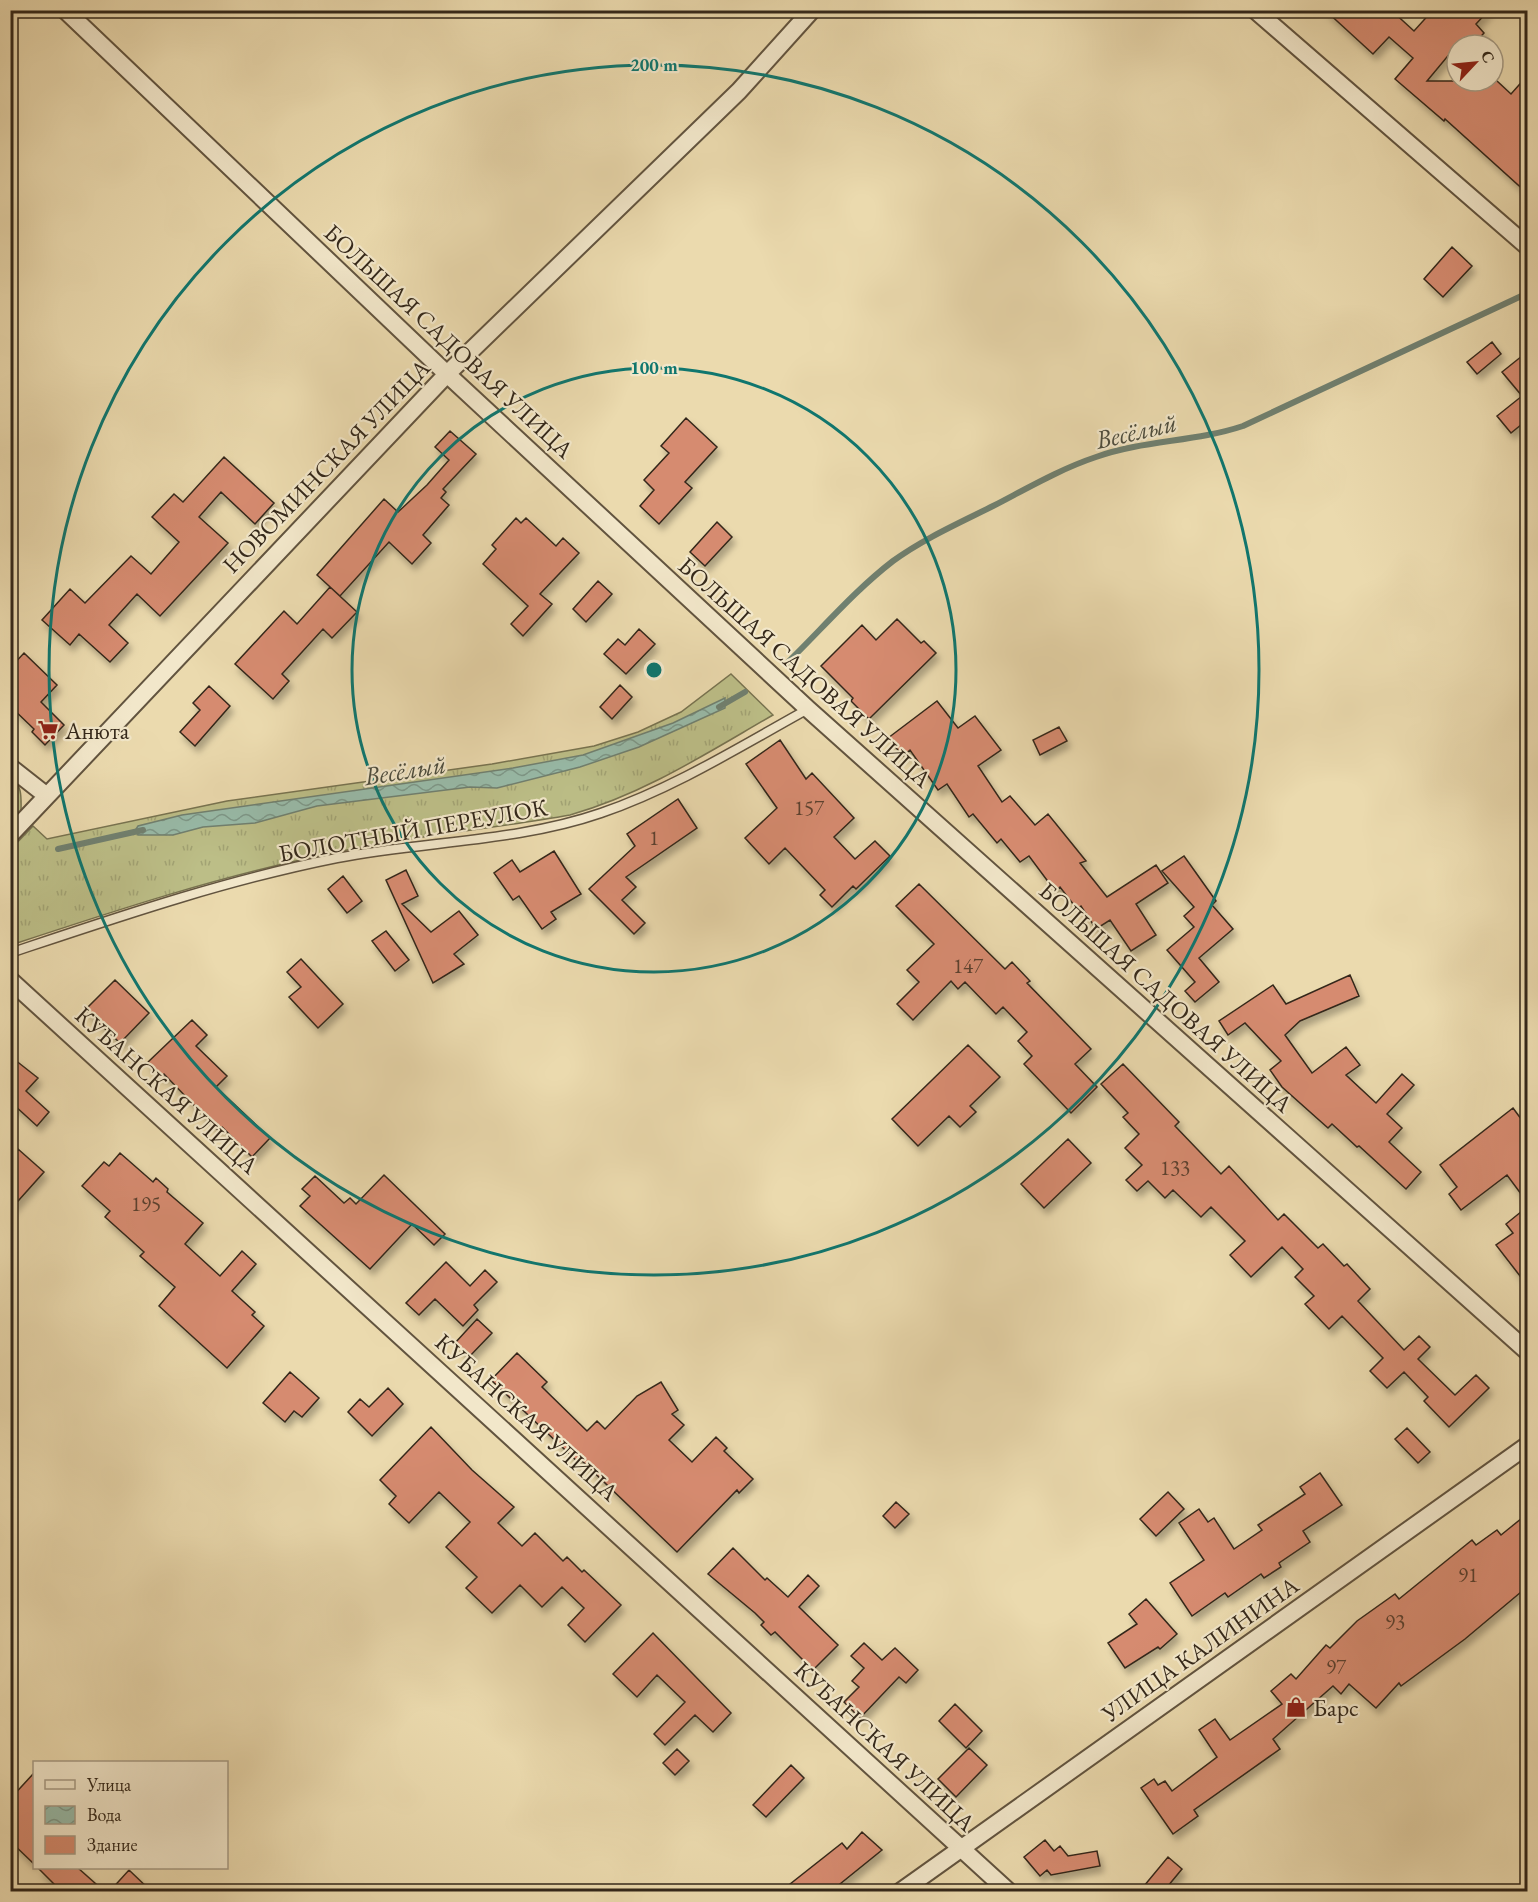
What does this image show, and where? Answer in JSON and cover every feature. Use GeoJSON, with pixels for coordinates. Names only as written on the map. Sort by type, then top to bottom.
{"type":"FeatureCollection","features":[{"type":"Feature","properties":{"kind":"street","name":"БОЛЬШАЯ САДОВАЯ УЛИЦА"},"geometry":{"type":"LineString","coordinates":[[65,10],[447,374],[808,709],[1527,1352]]}},
{"type":"Feature","properties":{"kind":"street","name":"НОВОМИНСКАЯ УЛИЦА"},"geometry":{"type":"LineString","coordinates":[[10,836],[447,374],[739,91],[812,10]]}},
{"type":"Feature","properties":{"kind":"street"},"geometry":{"type":"LineString","coordinates":[[1255,10],[1527,247]]}},
{"type":"Feature","properties":{"kind":"street"},"geometry":{"type":"LineString","coordinates":[[10,767],[46,796]]}},
{"type":"Feature","properties":{"kind":"street","name":"КУБАНСКАЯ УЛИЦА"},"geometry":{"type":"LineString","coordinates":[[10,980],[823,1720],[960,1849],[1010,1892]]}},
{"type":"Feature","properties":{"kind":"street","name":"УЛИЦА КАЛИНИНА"},"geometry":{"type":"LineString","coordinates":[[900,1892],[1527,1445]]}},
{"type":"Feature","properties":{"kind":"lane","name":"БОЛОТНЫЙ ПЕРЕУЛОК"},"geometry":{"type":"LineString","coordinates":[[10,953],[169,901],[339,858],[578,821],[633,802],[808,709]]}},
{"type":"Feature","properties":{"kind":"green space"},"geometry":{"type":"Polygon","coordinates":[[[731,674],[773,715],[699,758],[624,796],[570,815],[362,847],[292,862],[170,894],[11,945],[10,850],[33,826],[47,839],[227,801],[492,764],[594,746],[638,732],[681,712],[731,674]]]}},
{"type":"Feature","properties":{"kind":"green space"},"geometry":{"type":"Polygon","coordinates":[[[11,776],[19,789],[21,814],[11,825],[11,776]]]}},
{"type":"Feature","properties":{"kind":"water"},"geometry":{"type":"Polygon","coordinates":[[[725,698],[725,708],[639,747],[580,767],[497,788],[470,787],[317,806],[255,823],[203,827],[173,835],[138,835],[136,829],[138,826],[182,815],[513,768],[583,755],[673,723],[725,698]]]}},
{"type":"Feature","properties":{"kind":"building"},"geometry":{"type":"Polygon","coordinates":[[[1325,10],[1391,10],[1414,31],[1433,10],[1489,10],[1476,24],[1484,33],[1445,33],[1445,59],[1427,81],[1445,81],[1445,93],[1505,93],[1505,88],[1511,94],[1527,76],[1527,193],[1445,119],[1444,121],[1395,79],[1413,58],[1389,37],[1373,54],[1325,10]]]}},
{"type":"Feature","properties":{"kind":"building"},"geometry":{"type":"Polygon","coordinates":[[[1452,247],[1472,266],[1443,297],[1424,279],[1452,247]]]}},
{"type":"Feature","properties":{"kind":"building"},"geometry":{"type":"Polygon","coordinates":[[[1492,342],[1501,354],[1477,374],[1467,362],[1492,342]]]}},
{"type":"Feature","properties":{"kind":"building"},"geometry":{"type":"Polygon","coordinates":[[[1527,352],[1527,420],[1511,433],[1497,416],[1522,396],[1502,372],[1527,352]]]}},
{"type":"Feature","properties":{"kind":"building"},"geometry":{"type":"Polygon","coordinates":[[[686,418],[717,447],[685,482],[692,488],[659,524],[640,506],[654,490],[644,480],[669,453],[661,446],[686,418]]]}},
{"type":"Feature","properties":{"kind":"building"},"geometry":{"type":"Polygon","coordinates":[[[450,431],[476,454],[443,489],[446,492],[441,498],[449,505],[423,535],[431,543],[412,564],[389,542],[340,596],[317,575],[384,499],[398,512],[427,485],[449,460],[435,447],[450,431]]]}},
{"type":"Feature","properties":{"kind":"building"},"geometry":{"type":"Polygon","coordinates":[[[224,457],[274,503],[255,524],[221,492],[199,517],[228,543],[160,616],[137,594],[109,625],[128,643],[110,662],[79,634],[70,645],[42,620],[70,589],[85,603],[131,556],[151,574],[179,542],[152,517],[174,494],[183,502],[224,457]]]}},
{"type":"Feature","properties":{"kind":"building"},"geometry":{"type":"Polygon","coordinates":[[[516,518],[521,523],[526,518],[556,546],[563,538],[579,553],[540,594],[552,604],[523,636],[511,624],[528,606],[483,564],[496,549],[492,545],[516,518]]]}},
{"type":"Feature","properties":{"kind":"building"},"geometry":{"type":"Polygon","coordinates":[[[717,522],[732,537],[705,566],[690,552],[717,522]]]}},
{"type":"Feature","properties":{"kind":"building"},"geometry":{"type":"Polygon","coordinates":[[[598,581],[612,594],[586,622],[573,609],[598,581]]]}},
{"type":"Feature","properties":{"kind":"building"},"geometry":{"type":"Polygon","coordinates":[[[330,587],[357,612],[332,638],[323,629],[282,674],[289,681],[273,699],[235,664],[284,611],[297,624],[330,587]]]}},
{"type":"Feature","properties":{"kind":"building"},"geometry":{"type":"Polygon","coordinates":[[[897,619],[921,643],[924,641],[936,653],[869,719],[851,701],[853,698],[821,666],[862,625],[876,640],[897,619]]]}},
{"type":"Feature","properties":{"kind":"building"},"geometry":{"type":"Polygon","coordinates":[[[639,629],[655,644],[626,674],[604,654],[618,639],[625,645],[639,629]]]}},
{"type":"Feature","properties":{"kind":"building"},"geometry":{"type":"Polygon","coordinates":[[[24,653],[57,685],[41,702],[64,725],[45,745],[32,732],[34,729],[10,706],[10,668],[24,653]]]}},
{"type":"Feature","properties":{"kind":"building"},"geometry":{"type":"Polygon","coordinates":[[[620,685],[632,697],[612,719],[600,707],[620,685]]]}},
{"type":"Feature","properties":{"kind":"building"},"geometry":{"type":"Polygon","coordinates":[[[209,686],[230,706],[195,746],[180,732],[200,710],[193,703],[209,686]]]}},
{"type":"Feature","properties":{"kind":"building"},"geometry":{"type":"Polygon","coordinates":[[[937,701],[958,728],[975,716],[1001,750],[978,766],[1002,802],[1010,796],[1035,825],[1048,814],[1086,861],[1080,863],[1107,897],[1156,865],[1168,883],[1136,904],[1156,935],[1131,951],[1110,920],[1096,929],[1081,906],[1077,909],[1060,887],[1055,891],[1029,856],[1020,862],[1001,839],[997,843],[973,814],[969,817],[947,784],[938,790],[910,750],[903,756],[888,738],[937,701]]]}},
{"type":"Feature","properties":{"kind":"building"},"geometry":{"type":"Polygon","coordinates":[[[1059,727],[1067,741],[1040,755],[1033,740],[1059,727]]]}},
{"type":"Feature","properties":{"kind":"building"},"geometry":{"type":"Polygon","coordinates":[[[780,740],[806,779],[812,773],[854,818],[834,837],[855,859],[875,841],[890,856],[856,889],[853,886],[832,907],[820,895],[825,890],[785,848],[769,864],[745,838],[777,808],[746,764],[780,740]]]}},
{"type":"Feature","properties":{"kind":"building"},"geometry":{"type":"Polygon","coordinates":[[[678,799],[697,828],[626,877],[636,887],[622,900],[645,923],[634,934],[589,889],[635,846],[627,834],[678,799]]]}},
{"type":"Feature","properties":{"kind":"building"},"geometry":{"type":"Polygon","coordinates":[[[554,851],[581,894],[551,912],[556,919],[542,929],[519,896],[513,900],[494,873],[512,860],[520,872],[554,851]]]}},
{"type":"Feature","properties":{"kind":"building"},"geometry":{"type":"Polygon","coordinates":[[[1184,856],[1216,901],[1212,905],[1233,929],[1199,958],[1219,982],[1195,1002],[1185,991],[1195,982],[1167,950],[1194,927],[1184,916],[1194,907],[1162,871],[1184,856]]]}},
{"type":"Feature","properties":{"kind":"building"},"geometry":{"type":"Polygon","coordinates":[[[406,870],[418,896],[402,904],[431,932],[459,911],[478,935],[454,954],[464,964],[433,983],[386,880],[406,870]]]}},
{"type":"Feature","properties":{"kind":"building"},"geometry":{"type":"Polygon","coordinates":[[[343,876],[362,901],[347,913],[328,889],[343,876]]]}},
{"type":"Feature","properties":{"kind":"building"},"geometry":{"type":"Polygon","coordinates":[[[919,884],[1005,969],[1012,962],[1030,981],[1027,983],[1091,1049],[1075,1064],[1097,1087],[1071,1113],[1024,1064],[1032,1056],[1018,1041],[1027,1032],[1003,1007],[996,1014],[965,982],[958,989],[951,981],[913,1020],[897,1004],[919,982],[907,970],[934,944],[896,906],[919,884]]]}},
{"type":"Feature","properties":{"kind":"building"},"geometry":{"type":"Polygon","coordinates":[[[386,931],[409,960],[395,971],[372,941],[386,931]]]}},
{"type":"Feature","properties":{"kind":"building"},"geometry":{"type":"Polygon","coordinates":[[[301,959],[343,1004],[318,1028],[289,997],[301,987],[287,972],[301,959]]]}},
{"type":"Feature","properties":{"kind":"building"},"geometry":{"type":"Polygon","coordinates":[[[1350,975],[1359,996],[1300,1021],[1285,1035],[1312,1073],[1346,1047],[1360,1065],[1346,1075],[1376,1103],[1402,1074],[1414,1085],[1387,1114],[1402,1128],[1389,1142],[1421,1172],[1406,1189],[1359,1146],[1357,1147],[1332,1124],[1328,1128],[1282,1087],[1270,1070],[1281,1061],[1245,1023],[1228,1035],[1219,1021],[1273,985],[1286,1004],[1350,975]]]}},
{"type":"Feature","properties":{"kind":"building"},"geometry":{"type":"Polygon","coordinates":[[[115,980],[149,1013],[120,1043],[85,1010],[115,980]]]}},
{"type":"Feature","properties":{"kind":"building"},"geometry":{"type":"Polygon","coordinates":[[[192,1020],[207,1035],[196,1046],[227,1076],[216,1087],[270,1138],[252,1157],[222,1127],[218,1130],[164,1074],[161,1077],[147,1063],[192,1020]]]}},
{"type":"Feature","properties":{"kind":"building"},"geometry":{"type":"Polygon","coordinates":[[[968,1045],[1000,1077],[970,1106],[976,1112],[960,1127],[949,1116],[918,1146],[892,1119],[968,1045]]]}},
{"type":"Feature","properties":{"kind":"building"},"geometry":{"type":"Polygon","coordinates":[[[10,1056],[38,1078],[26,1091],[49,1112],[37,1126],[14,1105],[10,1109],[10,1056]]]}},
{"type":"Feature","properties":{"kind":"building"},"geometry":{"type":"Polygon","coordinates":[[[1123,1064],[1179,1122],[1175,1126],[1221,1174],[1229,1166],[1278,1220],[1284,1214],[1318,1248],[1323,1244],[1344,1266],[1347,1264],[1370,1289],[1358,1301],[1404,1350],[1419,1336],[1430,1347],[1418,1359],[1455,1395],[1476,1375],[1489,1388],[1449,1427],[1424,1401],[1428,1397],[1404,1372],[1387,1388],[1370,1371],[1383,1358],[1342,1316],[1329,1329],[1305,1304],[1314,1296],[1295,1277],[1303,1269],[1282,1247],[1251,1277],[1230,1255],[1245,1241],[1211,1207],[1201,1217],[1173,1190],[1165,1198],[1148,1181],[1137,1191],[1126,1180],[1142,1165],[1125,1148],[1139,1134],[1123,1117],[1128,1113],[1101,1084],[1123,1064]]]}},
{"type":"Feature","properties":{"kind":"building"},"geometry":{"type":"Polygon","coordinates":[[[1513,1108],[1527,1127],[1527,1202],[1507,1175],[1461,1210],[1449,1194],[1457,1187],[1440,1165],[1513,1108]]]}},
{"type":"Feature","properties":{"kind":"building"},"geometry":{"type":"Polygon","coordinates":[[[1068,1139],[1091,1163],[1044,1208],[1021,1184],[1068,1139]]]}},
{"type":"Feature","properties":{"kind":"building"},"geometry":{"type":"Polygon","coordinates":[[[18,1149],[44,1172],[10,1210],[10,1158],[18,1149]]]}},
{"type":"Feature","properties":{"kind":"building"},"geometry":{"type":"Polygon","coordinates":[[[120,1153],[153,1182],[156,1178],[168,1189],[167,1192],[203,1223],[185,1244],[220,1276],[242,1251],[256,1264],[232,1291],[255,1312],[252,1315],[264,1326],[227,1368],[159,1306],[175,1287],[140,1256],[144,1252],[105,1217],[110,1211],[82,1186],[104,1162],[109,1166],[120,1153]]]}},
{"type":"Feature","properties":{"kind":"building"},"geometry":{"type":"Polygon","coordinates":[[[384,1175],[445,1234],[434,1245],[412,1224],[370,1269],[300,1206],[310,1196],[302,1189],[315,1176],[344,1203],[350,1198],[356,1204],[384,1175]]]}},
{"type":"Feature","properties":{"kind":"building"},"geometry":{"type":"Polygon","coordinates":[[[1527,1207],[1527,1285],[1496,1245],[1513,1233],[1506,1224],[1527,1207]]]}},
{"type":"Feature","properties":{"kind":"building"},"geometry":{"type":"Polygon","coordinates":[[[446,1262],[470,1286],[485,1270],[497,1282],[474,1305],[478,1310],[463,1326],[435,1299],[419,1315],[406,1303],[446,1262]]]}},
{"type":"Feature","properties":{"kind":"building"},"geometry":{"type":"Polygon","coordinates":[[[477,1319],[492,1333],[469,1357],[455,1343],[477,1319]]]}},
{"type":"Feature","properties":{"kind":"building"},"geometry":{"type":"Polygon","coordinates":[[[517,1353],[547,1382],[542,1387],[587,1431],[597,1421],[605,1429],[637,1396],[661,1382],[678,1410],[672,1414],[684,1425],[669,1440],[692,1462],[716,1437],[727,1448],[724,1451],[753,1479],[739,1493],[737,1490],[677,1552],[582,1461],[579,1463],[491,1380],[517,1353]]]}},
{"type":"Feature","properties":{"kind":"building"},"geometry":{"type":"Polygon","coordinates":[[[290,1372],[319,1398],[302,1417],[294,1411],[285,1422],[263,1403],[290,1372]]]}},
{"type":"Feature","properties":{"kind":"building"},"geometry":{"type":"Polygon","coordinates":[[[388,1388],[403,1404],[372,1436],[348,1412],[360,1399],[369,1407],[388,1388]]]}},
{"type":"Feature","properties":{"kind":"building"},"geometry":{"type":"Polygon","coordinates":[[[431,1427],[472,1470],[514,1507],[498,1523],[522,1546],[535,1533],[563,1561],[567,1557],[621,1605],[585,1642],[568,1625],[584,1608],[562,1587],[542,1607],[520,1585],[492,1613],[466,1588],[477,1577],[446,1547],[470,1522],[439,1492],[409,1523],[389,1504],[396,1496],[380,1480],[431,1427]]]}},
{"type":"Feature","properties":{"kind":"building"},"geometry":{"type":"Polygon","coordinates":[[[1407,1428],[1430,1452],[1418,1463],[1395,1439],[1407,1428]]]}},
{"type":"Feature","properties":{"kind":"building"},"geometry":{"type":"Polygon","coordinates":[[[1320,1473],[1342,1505],[1303,1531],[1310,1542],[1279,1563],[1281,1567],[1264,1578],[1261,1574],[1228,1597],[1225,1593],[1192,1616],[1170,1583],[1204,1560],[1179,1523],[1199,1509],[1208,1522],[1214,1518],[1234,1549],[1262,1530],[1258,1525],[1305,1494],[1300,1487],[1320,1473]]]}},
{"type":"Feature","properties":{"kind":"building"},"geometry":{"type":"Polygon","coordinates":[[[1168,1492],[1184,1509],[1156,1536],[1140,1519],[1168,1492]]]}},
{"type":"Feature","properties":{"kind":"building"},"geometry":{"type":"Polygon","coordinates":[[[896,1502],[909,1514],[895,1528],[883,1516],[896,1502]]]}},
{"type":"Feature","properties":{"kind":"building"},"geometry":{"type":"Polygon","coordinates":[[[1527,1514],[1527,1587],[1465,1639],[1401,1686],[1399,1683],[1376,1708],[1349,1684],[1341,1694],[1333,1686],[1273,1739],[1280,1749],[1194,1810],[1198,1816],[1173,1834],[1141,1788],[1154,1779],[1158,1785],[1165,1781],[1172,1791],[1217,1757],[1199,1730],[1215,1719],[1230,1740],[1282,1704],[1271,1691],[1291,1674],[1296,1679],[1326,1645],[1330,1648],[1357,1621],[1395,1594],[1399,1599],[1472,1540],[1476,1545],[1497,1530],[1501,1535],[1527,1514]]]}},
{"type":"Feature","properties":{"kind":"building"},"geometry":{"type":"Polygon","coordinates":[[[733,1548],[765,1580],[767,1578],[788,1597],[808,1575],[819,1586],[799,1607],[838,1645],[813,1670],[775,1632],[771,1635],[761,1625],[764,1622],[755,1613],[708,1574],[733,1548]]]}},
{"type":"Feature","properties":{"kind":"building"},"geometry":{"type":"Polygon","coordinates":[[[1146,1599],[1177,1634],[1160,1649],[1158,1647],[1125,1668],[1108,1643],[1137,1624],[1129,1614],[1146,1599]]]}},
{"type":"Feature","properties":{"kind":"building"},"geometry":{"type":"Polygon","coordinates":[[[653,1633],[731,1713],[713,1732],[695,1715],[665,1745],[654,1734],[685,1702],[657,1675],[637,1697],[613,1674],[653,1633]]]}},
{"type":"Feature","properties":{"kind":"building"},"geometry":{"type":"Polygon","coordinates":[[[864,1643],[882,1660],[895,1648],[918,1670],[906,1683],[899,1677],[860,1718],[844,1702],[859,1687],[852,1681],[864,1668],[851,1656],[864,1643]]]}},
{"type":"Feature","properties":{"kind":"building"},"geometry":{"type":"Polygon","coordinates":[[[955,1704],[982,1731],[966,1748],[939,1721],[955,1704]]]}},
{"type":"Feature","properties":{"kind":"building"},"geometry":{"type":"Polygon","coordinates":[[[969,1748],[987,1765],[956,1797],[938,1779],[969,1748]]]}},
{"type":"Feature","properties":{"kind":"building"},"geometry":{"type":"Polygon","coordinates":[[[677,1749],[689,1761],[675,1775],[663,1763],[677,1749]]]}},
{"type":"Feature","properties":{"kind":"building"},"geometry":{"type":"Polygon","coordinates":[[[791,1765],[804,1778],[766,1817],[753,1805],[791,1765]]]}},
{"type":"Feature","properties":{"kind":"building"},"geometry":{"type":"Polygon","coordinates":[[[33,1774],[33,1863],[10,1841],[10,1799],[33,1774]]]}},
{"type":"Feature","properties":{"kind":"building"},"geometry":{"type":"Polygon","coordinates":[[[862,1832],[882,1850],[830,1892],[780,1892],[842,1843],[847,1849],[862,1832]]]}},
{"type":"Feature","properties":{"kind":"building"},"geometry":{"type":"Polygon","coordinates":[[[1045,1840],[1054,1851],[1060,1846],[1068,1856],[1097,1851],[1100,1866],[1051,1875],[1047,1870],[1040,1876],[1024,1857],[1045,1840]]]}},
{"type":"Feature","properties":{"kind":"building"},"geometry":{"type":"Polygon","coordinates":[[[1168,1857],[1182,1869],[1163,1892],[1139,1892],[1168,1857]]]}},
{"type":"Feature","properties":{"kind":"building"},"geometry":{"type":"Polygon","coordinates":[[[39,1869],[79,1869],[105,1892],[62,1892],[39,1869]]]}},
{"type":"Feature","properties":{"kind":"building"},"geometry":{"type":"Polygon","coordinates":[[[129,1870],[152,1892],[109,1892],[129,1870]]]}},
{"type":"Feature","properties":{"kind":"waterway","name":"Весёлый"},"geometry":{"type":"LineString","coordinates":[[787,663],[852,597],[893,561],[929,538],[1069,467],[1114,451],[1207,435],[1243,426],[1528,293]]}},
{"type":"Feature","properties":{"kind":"waterway","name":"Весёлый"},"geometry":{"type":"LineString","coordinates":[[719,707],[745,692]]}},
{"type":"Feature","properties":{"kind":"waterway","name":"Весёлый"},"geometry":{"type":"LineString","coordinates":[[58,849],[143,830]]}},
{"type":"Feature","properties":{"kind":"place","name":"Анюта"},"geometry":{"type":"Point","coordinates":[48,730]}},
{"type":"Feature","properties":{"kind":"place","name":"Барс"},"geometry":{"type":"Point","coordinates":[1296,1707]}}]}
